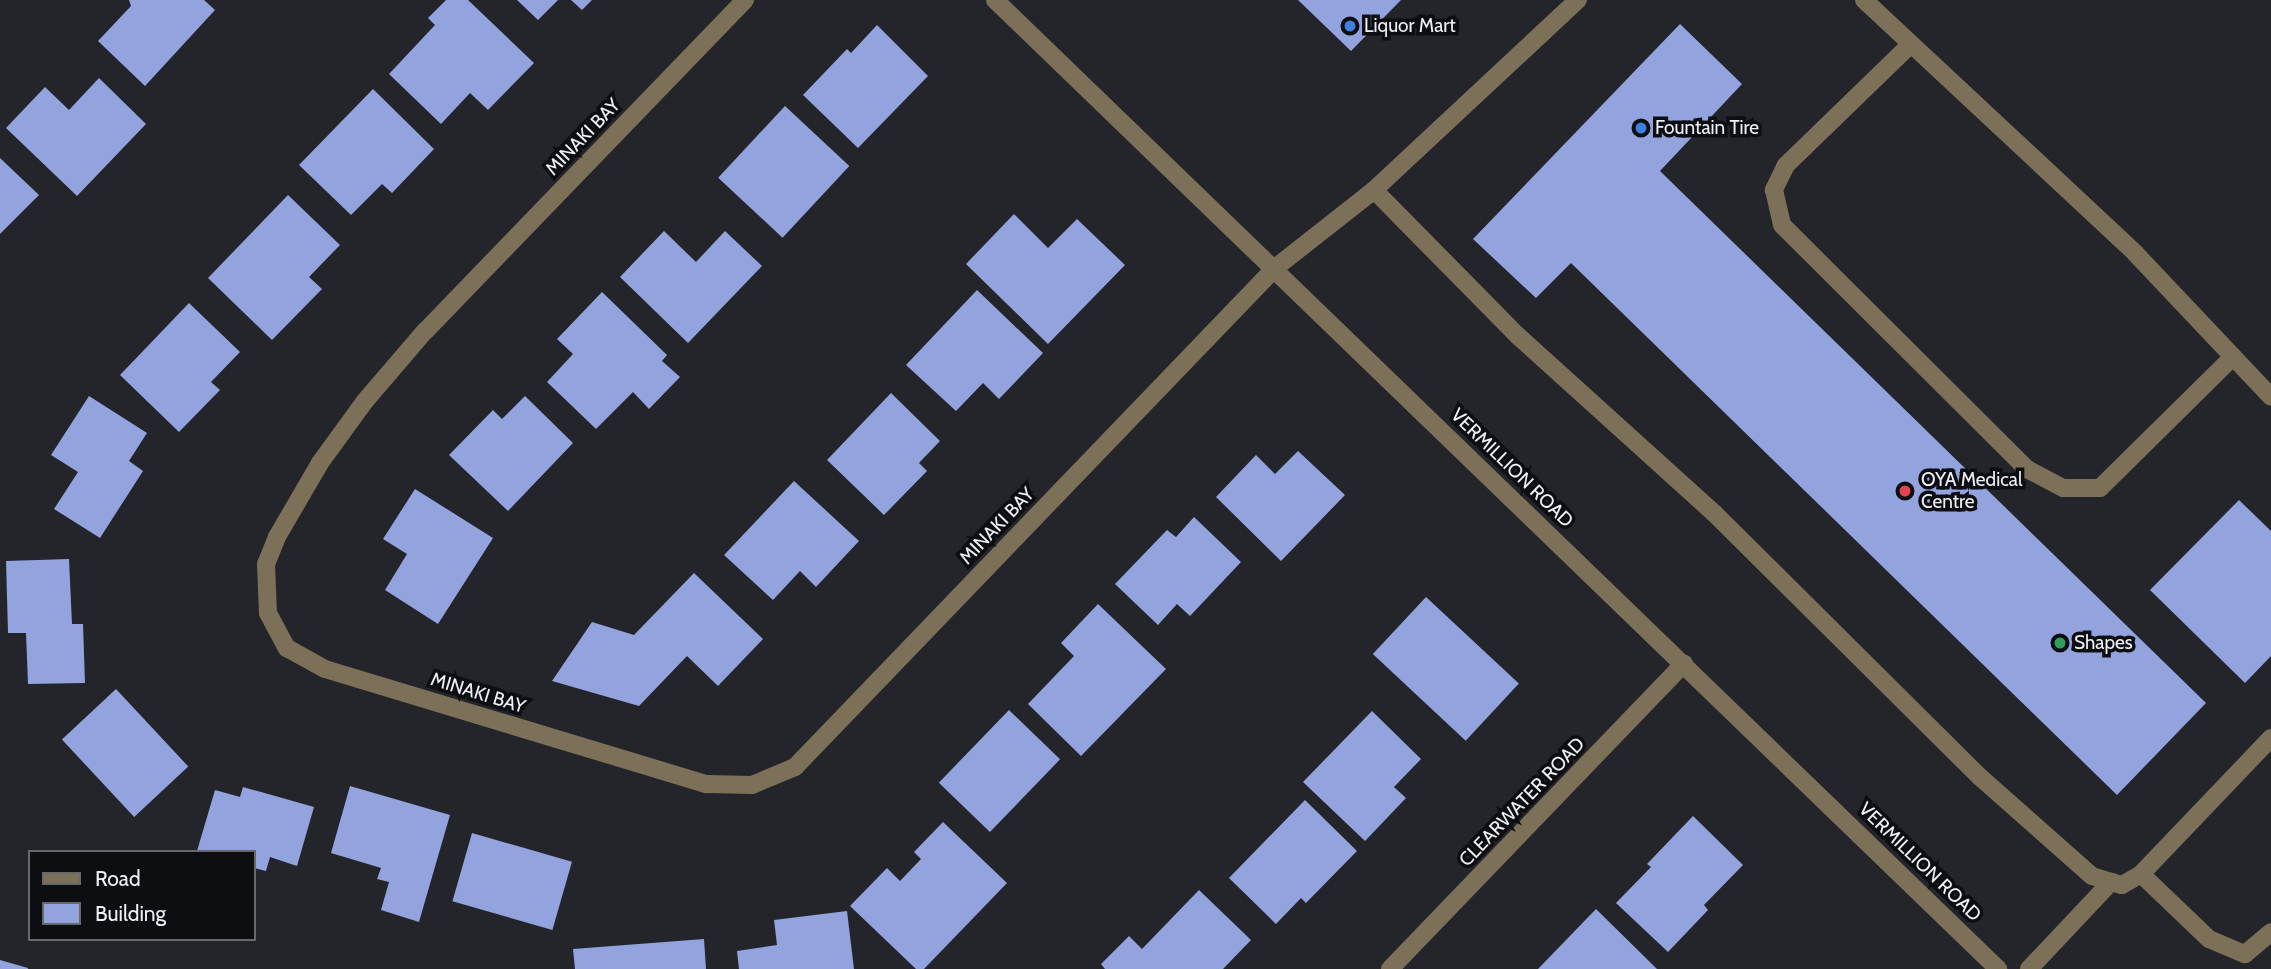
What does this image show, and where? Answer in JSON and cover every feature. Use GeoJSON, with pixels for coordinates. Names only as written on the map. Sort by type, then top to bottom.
{"type":"FeatureCollection","features":[{"type":"Feature","properties":{"kind":"street","name":"MINAKI BAY"},"geometry":{"type":"LineString","coordinates":[[745,0],[425,331],[365,401],[320,463],[277,537],[266,564],[268,613],[287,648],[325,670],[694,780],[752,785],[795,767],[1275,268],[1374,190],[1578,0]]}},
{"type":"Feature","properties":{"kind":"street","name":"VERMILLION ROAD"},"geometry":{"type":"LineString","coordinates":[[995,0],[1998,969]]}},
{"type":"Feature","properties":{"kind":"street"},"geometry":{"type":"LineString","coordinates":[[1864,0],[2135,253],[2271,397]]}},
{"type":"Feature","properties":{"kind":"street"},"geometry":{"type":"LineString","coordinates":[[1911,44],[1786,165],[1774,190],[1782,225],[2027,469],[2063,488],[2100,488],[2233,357]]}},
{"type":"Feature","properties":{"kind":"street"},"geometry":{"type":"LineString","coordinates":[[1374,190],[1518,336],[1714,513],[1980,777],[2092,876],[2122,886],[2141,874],[2271,738]]}},
{"type":"Feature","properties":{"kind":"street","name":"CLEARWATER ROAD"},"geometry":{"type":"LineString","coordinates":[[1390,969],[1684,663]]}},
{"type":"Feature","properties":{"kind":"street"},"geometry":{"type":"LineString","coordinates":[[2141,874],[2209,939],[2245,954],[2271,932]]}},
{"type":"Feature","properties":{"kind":"street"},"geometry":{"type":"LineString","coordinates":[[2029,969],[2111,882]]}},
{"type":"Feature","properties":{"kind":"building"},"geometry":{"type":"Polygon","coordinates":[[[129,0],[204,0],[215,10],[145,86],[98,41],[131,6],[129,0]]]}},
{"type":"Feature","properties":{"kind":"building"},"geometry":{"type":"Polygon","coordinates":[[[446,0],[468,0],[534,63],[488,110],[470,93],[441,124],[389,74],[435,25],[428,18],[446,0]]]}},
{"type":"Feature","properties":{"kind":"building"},"geometry":{"type":"Polygon","coordinates":[[[517,0],[558,0],[538,20],[517,0]]]}},
{"type":"Feature","properties":{"kind":"building"},"geometry":{"type":"Polygon","coordinates":[[[571,0],[592,0],[582,10],[571,0]]]}},
{"type":"Feature","properties":{"kind":"building","name":"Liquor Mart"},"geometry":{"type":"Polygon","coordinates":[[[1298,0],[1401,0],[1351,51],[1298,0]]]}},
{"type":"Feature","properties":{"kind":"building"},"geometry":{"type":"Polygon","coordinates":[[[1680,24],[1742,84],[1660,171],[2206,703],[2117,795],[1571,263],[1536,298],[1473,239],[1680,24]]]}},
{"type":"Feature","properties":{"kind":"building"},"geometry":{"type":"Polygon","coordinates":[[[877,25],[928,76],[858,148],[803,95],[847,49],[851,53],[877,25]]]}},
{"type":"Feature","properties":{"kind":"building"},"geometry":{"type":"Polygon","coordinates":[[[99,78],[146,124],[77,196],[6,128],[45,87],[69,110],[99,78]]]}},
{"type":"Feature","properties":{"kind":"building"},"geometry":{"type":"Polygon","coordinates":[[[373,89],[434,149],[392,193],[382,184],[351,215],[299,165],[373,89]]]}},
{"type":"Feature","properties":{"kind":"building"},"geometry":{"type":"Polygon","coordinates":[[[785,106],[849,166],[783,238],[718,178],[785,106]]]}},
{"type":"Feature","properties":{"kind":"building"},"geometry":{"type":"Polygon","coordinates":[[[0,158],[39,195],[0,234],[0,158]]]}},
{"type":"Feature","properties":{"kind":"building"},"geometry":{"type":"Polygon","coordinates":[[[288,195],[340,245],[309,277],[322,289],[272,340],[208,278],[288,195]]]}},
{"type":"Feature","properties":{"kind":"building"},"geometry":{"type":"Polygon","coordinates":[[[1014,214],[1048,248],[1077,219],[1125,265],[1048,344],[966,264],[1014,214]]]}},
{"type":"Feature","properties":{"kind":"building"},"geometry":{"type":"Polygon","coordinates":[[[664,231],[696,262],[725,231],[762,266],[688,343],[620,277],[664,231]]]}},
{"type":"Feature","properties":{"kind":"building"},"geometry":{"type":"Polygon","coordinates":[[[977,290],[1043,353],[999,399],[983,383],[956,411],[906,365],[977,290]]]}},
{"type":"Feature","properties":{"kind":"building"},"geometry":{"type":"Polygon","coordinates":[[[602,292],[667,355],[662,361],[680,377],[649,409],[633,392],[596,429],[547,382],[573,354],[557,339],[602,292]]]}},
{"type":"Feature","properties":{"kind":"building"},"geometry":{"type":"Polygon","coordinates":[[[189,303],[240,352],[211,382],[220,390],[179,432],[120,375],[189,303]]]}},
{"type":"Feature","properties":{"kind":"building"},"geometry":{"type":"Polygon","coordinates":[[[891,393],[940,441],[919,463],[927,471],[884,515],[827,460],[891,393]]]}},
{"type":"Feature","properties":{"kind":"building"},"geometry":{"type":"Polygon","coordinates":[[[89,396],[147,433],[129,461],[143,471],[100,538],[54,509],[78,472],[51,455],[89,396]]]}},
{"type":"Feature","properties":{"kind":"building"},"geometry":{"type":"Polygon","coordinates":[[[525,396],[573,443],[508,511],[449,455],[493,410],[502,419],[525,396]]]}},
{"type":"Feature","properties":{"kind":"building"},"geometry":{"type":"Polygon","coordinates":[[[1298,451],[1345,495],[1281,561],[1216,497],[1256,455],[1275,474],[1298,451]]]}},
{"type":"Feature","properties":{"kind":"building"},"geometry":{"type":"Polygon","coordinates":[[[794,481],[859,541],[816,587],[800,571],[773,600],[724,555],[794,481]]]}},
{"type":"Feature","properties":{"kind":"building"},"geometry":{"type":"Polygon","coordinates":[[[415,489],[493,538],[438,624],[385,590],[407,554],[383,539],[415,489]]]}},
{"type":"Feature","properties":{"kind":"building"},"geometry":{"type":"Polygon","coordinates":[[[2239,500],[2271,531],[2271,656],[2245,683],[2150,590],[2239,500]]]}},
{"type":"Feature","properties":{"kind":"building"},"geometry":{"type":"Polygon","coordinates":[[[1194,517],[1241,562],[1190,616],[1177,604],[1158,625],[1115,584],[1167,530],[1176,537],[1194,517]]]}},
{"type":"Feature","properties":{"kind":"building"},"geometry":{"type":"Polygon","coordinates":[[[69,559],[72,624],[83,624],[85,683],[28,684],[26,633],[8,633],[6,561],[69,559]]]}},
{"type":"Feature","properties":{"kind":"building"},"geometry":{"type":"Polygon","coordinates":[[[694,573],[763,639],[718,686],[687,656],[639,706],[552,681],[592,622],[634,635],[694,573]]]}},
{"type":"Feature","properties":{"kind":"building"},"geometry":{"type":"Polygon","coordinates":[[[1426,597],[1519,684],[1466,741],[1373,654],[1426,597]]]}},
{"type":"Feature","properties":{"kind":"building"},"geometry":{"type":"Polygon","coordinates":[[[1098,604],[1166,669],[1081,756],[1028,704],[1074,656],[1061,643],[1098,604]]]}},
{"type":"Feature","properties":{"kind":"building"},"geometry":{"type":"Polygon","coordinates":[[[116,689],[188,767],[134,817],[62,739],[116,689]]]}},
{"type":"Feature","properties":{"kind":"building"},"geometry":{"type":"Polygon","coordinates":[[[1009,710],[1060,759],[990,832],[939,783],[1009,710]]]}},
{"type":"Feature","properties":{"kind":"building"},"geometry":{"type":"Polygon","coordinates":[[[1372,711],[1421,759],[1394,787],[1406,798],[1365,841],[1303,782],[1372,711]]]}},
{"type":"Feature","properties":{"kind":"building"},"geometry":{"type":"Polygon","coordinates":[[[350,786],[450,815],[419,922],[381,910],[389,882],[377,879],[381,868],[331,853],[350,786]]]}},
{"type":"Feature","properties":{"kind":"building"},"geometry":{"type":"Polygon","coordinates":[[[243,787],[314,807],[297,866],[270,857],[266,871],[256,868],[256,850],[197,850],[215,790],[240,797],[243,787]]]}},
{"type":"Feature","properties":{"kind":"building"},"geometry":{"type":"Polygon","coordinates":[[[1305,800],[1357,851],[1306,903],[1301,898],[1276,924],[1229,878],[1305,800]]]}},
{"type":"Feature","properties":{"kind":"building"},"geometry":{"type":"Polygon","coordinates":[[[1693,816],[1743,865],[1704,905],[1708,910],[1668,952],[1616,903],[1651,867],[1647,864],[1693,816]]]}},
{"type":"Feature","properties":{"kind":"building"},"geometry":{"type":"Polygon","coordinates":[[[943,822],[1007,883],[924,969],[916,969],[850,906],[887,868],[900,881],[921,859],[914,852],[943,822]]]}},
{"type":"Feature","properties":{"kind":"building"},"geometry":{"type":"Polygon","coordinates":[[[472,833],[572,862],[552,930],[452,901],[472,833]]]}},
{"type":"Feature","properties":{"kind":"building"},"geometry":{"type":"Polygon","coordinates":[[[1199,890],[1251,940],[1223,969],[1105,969],[1101,964],[1129,936],[1142,949],[1199,890]]]}},
{"type":"Feature","properties":{"kind":"building"},"geometry":{"type":"Polygon","coordinates":[[[1596,909],[1657,969],[1538,969],[1596,909]]]}},
{"type":"Feature","properties":{"kind":"building"},"geometry":{"type":"Polygon","coordinates":[[[847,911],[854,969],[739,969],[737,951],[777,945],[774,920],[847,911]]]}},
{"type":"Feature","properties":{"kind":"building"},"geometry":{"type":"Polygon","coordinates":[[[704,939],[706,969],[575,969],[573,949],[704,939]]]}},
{"type":"Feature","properties":{"kind":"building"},"geometry":{"type":"Polygon","coordinates":[[[0,960],[28,968],[28,969],[0,969],[0,960]]]}},
{"type":"Feature","properties":{"kind":"place","name":"Liquor Mart"},"geometry":{"type":"Point","coordinates":[1350,26]}},
{"type":"Feature","properties":{"kind":"place","name":"Fountain Tire"},"geometry":{"type":"Point","coordinates":[1641,128]}},
{"type":"Feature","properties":{"kind":"place","name":"OYA Medical Centre"},"geometry":{"type":"Point","coordinates":[1905,491]}},
{"type":"Feature","properties":{"kind":"place","name":"Shapes"},"geometry":{"type":"Point","coordinates":[2060,643]}}]}
